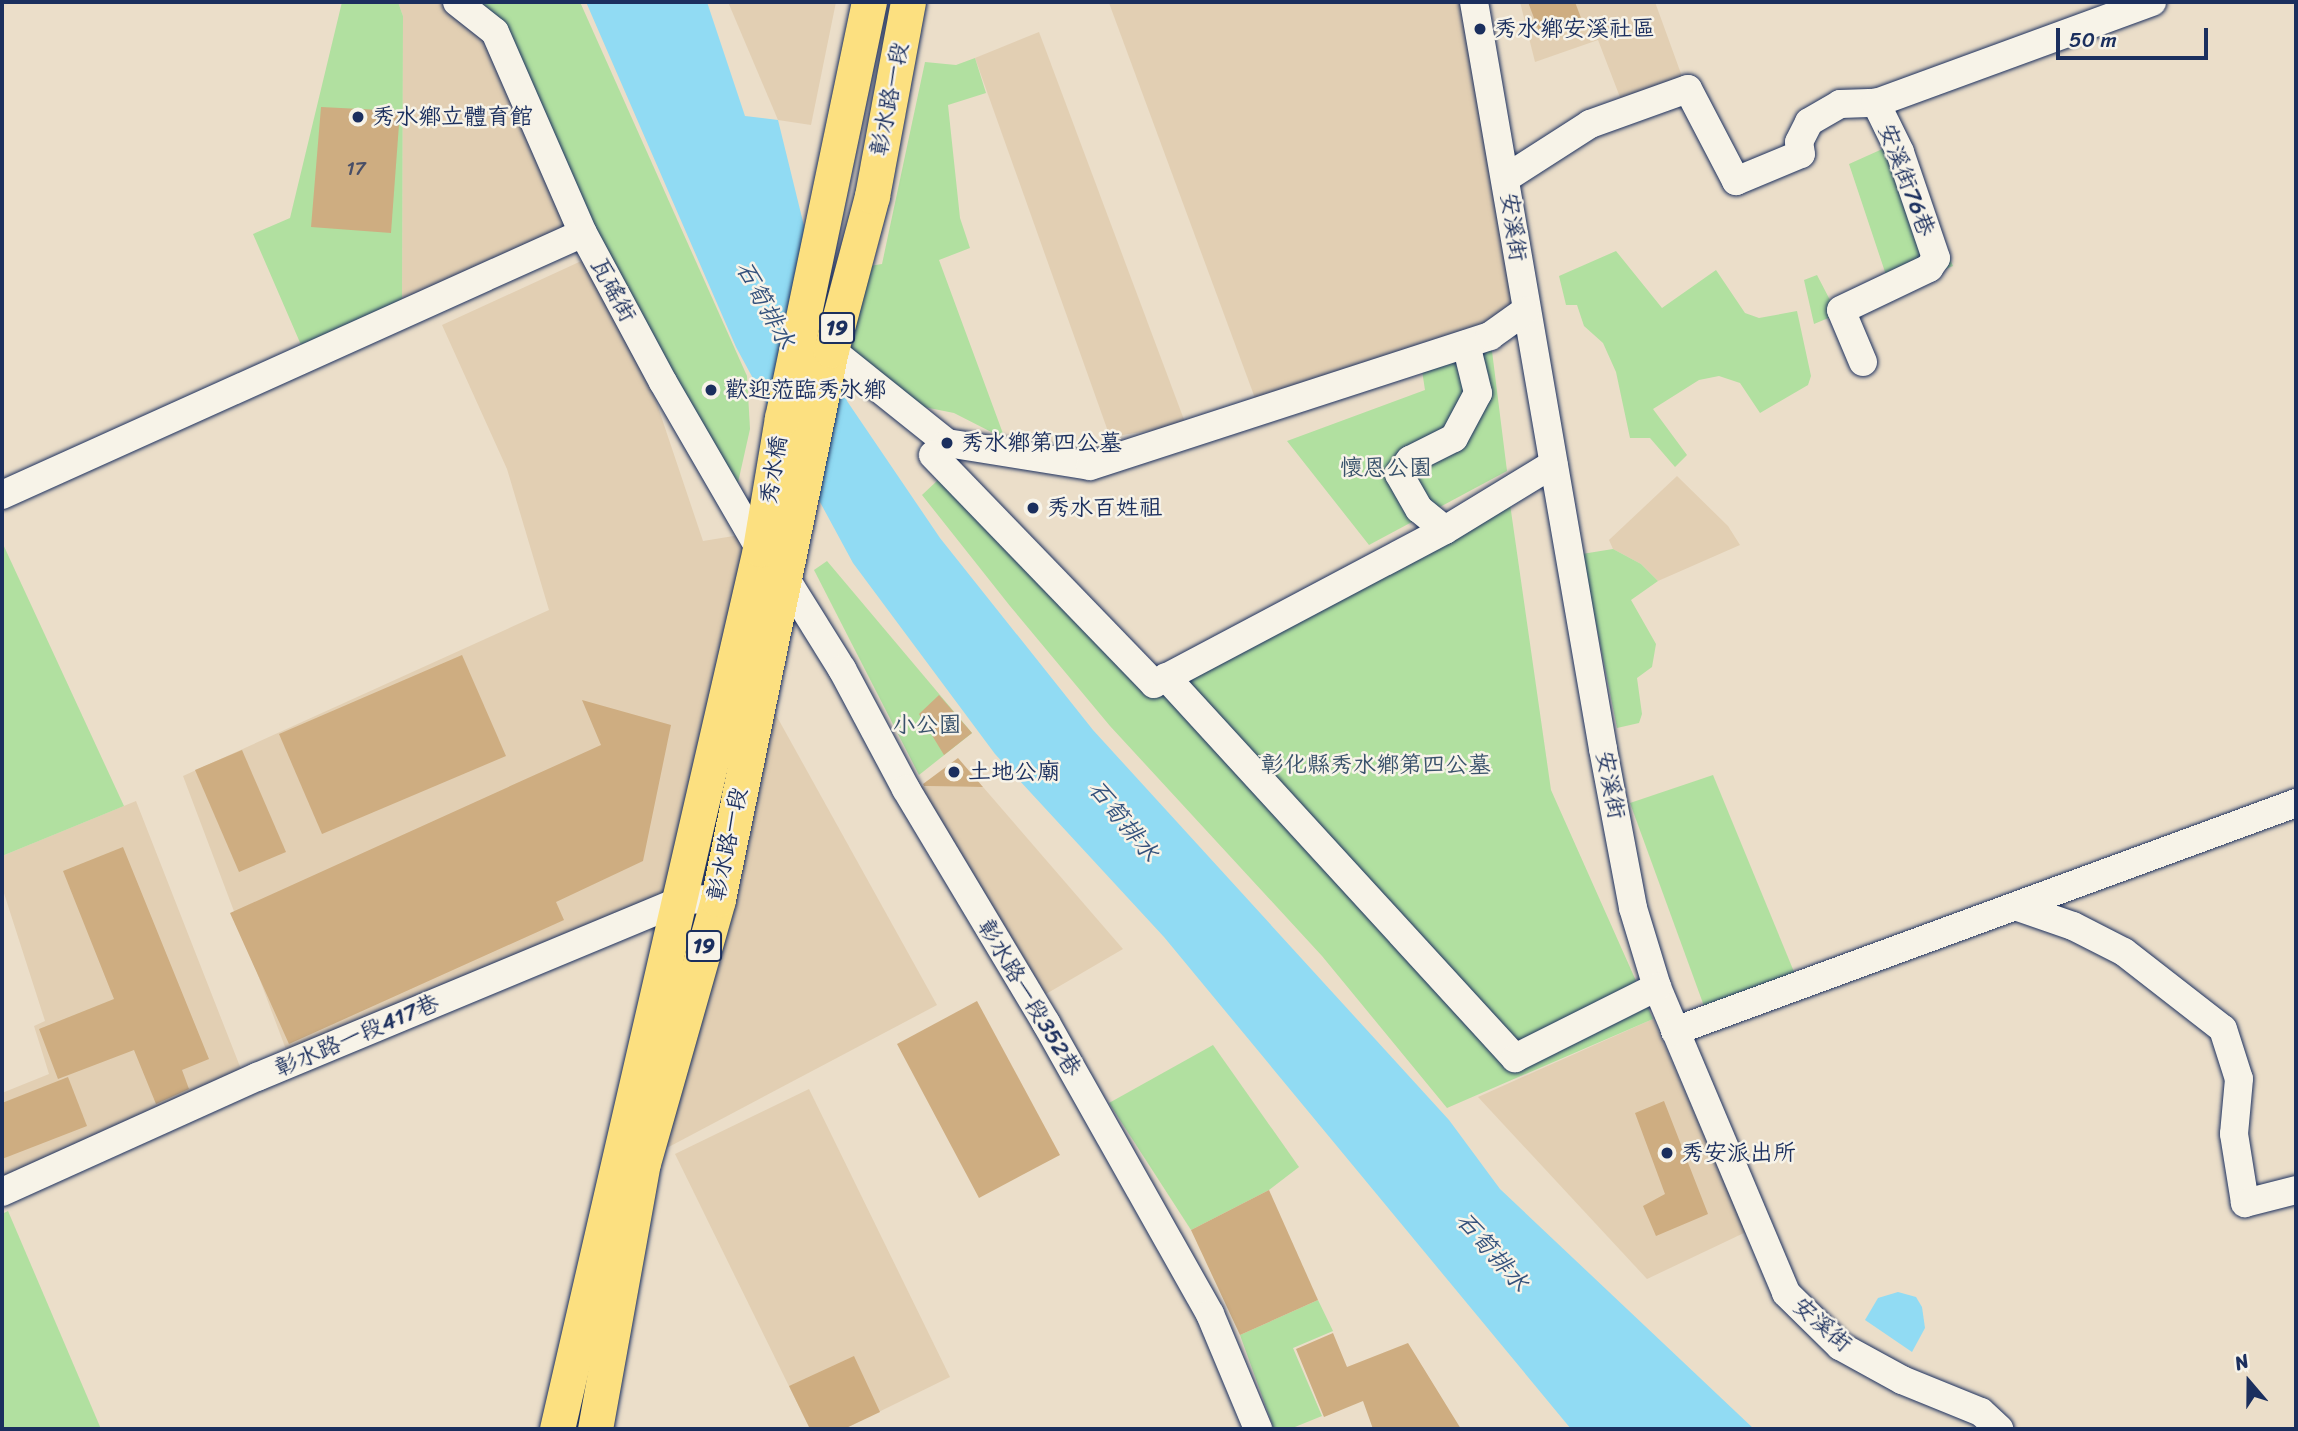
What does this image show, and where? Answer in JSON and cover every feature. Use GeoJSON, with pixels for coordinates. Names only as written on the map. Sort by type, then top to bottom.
{"type":"FeatureCollection","features":[{"type":"Feature","properties":{"kind":"main road","name":"彰水路一段"},"geometry":{"type":"LineString","coordinates":[[831,186],[869,2]]}},
{"type":"Feature","properties":{"kind":"main road","name":"彰水路一段"},"geometry":{"type":"LineString","coordinates":[[872,196],[908,2]]}},
{"type":"Feature","properties":{"kind":"main road","name":"秀水橋"},"geometry":{"type":"LineString","coordinates":[[760,549],[831,186]]}},
{"type":"Feature","properties":{"kind":"main road","name":"秀水橋"},"geometry":{"type":"LineString","coordinates":[[807,461],[831,350],[872,196]]}},
{"type":"Feature","properties":{"kind":"main road","name":"彰水路一段"},"geometry":{"type":"LineString","coordinates":[[595,1429],[643,1163],[718,899],[807,461]]}},
{"type":"Feature","properties":{"kind":"main road","name":"彰水路一段"},"geometry":{"type":"LineString","coordinates":[[557,1429],[682,900],[732,654],[760,549]]}},
{"type":"Feature","properties":{"kind":"street","name":"瓦磘街"},"geometry":{"type":"LineString","coordinates":[[457,2],[495,32],[583,233],[760,549],[784,576]]}},
{"type":"Feature","properties":{"kind":"street","name":"安溪街"},"geometry":{"type":"LineString","coordinates":[[1474,2],[1506,178],[1525,311],[1633,908],[1657,987],[1786,1293],[1840,1346],[1902,1380],[1981,1412],[1999,1429]]}},
{"type":"Feature","properties":{"kind":"street","name":"安溪街76巷"},"geometry":{"type":"LineString","coordinates":[[1506,178],[1591,124],[1674,91],[1688,89],[1736,181],[1801,154],[1802,132],[1820,113],[1840,104],[1876,103],[2152,2]]}},
{"type":"Feature","properties":{"kind":"street","name":"安溪街76巷"},"geometry":{"type":"LineString","coordinates":[[1863,362],[1841,310],[1929,268],[1936,258],[1900,152],[1876,103]]}},
{"type":"Feature","properties":{"kind":"street"},"geometry":{"type":"LineString","coordinates":[[2,495],[583,233]]}},
{"type":"Feature","properties":{"kind":"street"},"geometry":{"type":"LineString","coordinates":[[831,350],[947,443],[1090,466],[1490,336],[1525,311]]}},
{"type":"Feature","properties":{"kind":"street"},"geometry":{"type":"LineString","coordinates":[[1445,530],[1419,509],[1399,474],[1410,460],[1454,439],[1478,393],[1466,344]]}},
{"type":"Feature","properties":{"kind":"street"},"geometry":{"type":"LineString","coordinates":[[947,443],[933,455],[1154,684],[1445,530],[1553,464]]}},
{"type":"Feature","properties":{"kind":"street","name":"彰水路一段352巷"},"geometry":{"type":"LineString","coordinates":[[784,576],[842,669],[906,789],[1046,1023],[1210,1314],[1258,1429]]}},
{"type":"Feature","properties":{"kind":"street"},"geometry":{"type":"LineString","coordinates":[[1166,677],[1515,1058],[1657,987]]}},
{"type":"Feature","properties":{"kind":"street"},"geometry":{"type":"LineString","coordinates":[[1675,1031],[2296,803]]}},
{"type":"Feature","properties":{"kind":"street","name":"彰水路一段417巷"},"geometry":{"type":"LineString","coordinates":[[2,1192],[257,1077],[682,900],[718,899]]}},
{"type":"Feature","properties":{"kind":"street"},"geometry":{"type":"LineString","coordinates":[[2018,907],[2073,926],[2124,952],[2223,1029],[2239,1079],[2234,1134],[2245,1203],[2296,1190]]}},
{"type":"Feature","properties":{"kind":"shaded area"},"geometry":{"type":"Polygon","coordinates":[[[398,2],[437,2],[479,21],[583,234],[402,318],[403,16],[398,2]]]}},
{"type":"Feature","properties":{"kind":"shaded area"},"geometry":{"type":"Polygon","coordinates":[[[728,2],[836,2],[811,125],[778,120],[728,2]]]}},
{"type":"Feature","properties":{"kind":"shaded area"},"geometry":{"type":"Polygon","coordinates":[[[1472,2],[1531,313],[1259,409],[1109,3],[1472,2]]]}},
{"type":"Feature","properties":{"kind":"shaded area"},"geometry":{"type":"Polygon","coordinates":[[[1520,2],[1655,2],[1688,93],[1628,118],[1598,40],[1535,62],[1520,2]]]}},
{"type":"Feature","properties":{"kind":"shaded area"},"geometry":{"type":"Polygon","coordinates":[[[1039,32],[1186,425],[1110,437],[975,58],[1039,32]]]}},
{"type":"Feature","properties":{"kind":"shaded area"},"geometry":{"type":"Polygon","coordinates":[[[590,257],[656,401],[703,541],[746,534],[674,901],[293,1068],[183,776],[549,610],[507,469],[442,325],[590,257]]]}},
{"type":"Feature","properties":{"kind":"shaded area"},"geometry":{"type":"Polygon","coordinates":[[[1677,476],[1728,526],[1740,545],[1658,581],[1641,564],[1613,549],[1609,540],[1677,476]]]}},
{"type":"Feature","properties":{"kind":"shaded area"},"geometry":{"type":"Polygon","coordinates":[[[766,697],[937,1005],[663,1150],[766,697]]]}},
{"type":"Feature","properties":{"kind":"shaded area"},"geometry":{"type":"Polygon","coordinates":[[[920,786],[983,787],[1123,949],[1046,994],[920,786]]]}},
{"type":"Feature","properties":{"kind":"shaded area"},"geometry":{"type":"Polygon","coordinates":[[[136,801],[248,1087],[2,1195],[2,1093],[49,1074],[34,1026],[45,1021],[2,887],[2,856],[136,801]]]}},
{"type":"Feature","properties":{"kind":"shaded area","name":"秀安派出所"},"geometry":{"type":"Polygon","coordinates":[[[1653,1019],[1746,1232],[1647,1279],[1478,1097],[1653,1019]]]}},
{"type":"Feature","properties":{"kind":"shaded area"},"geometry":{"type":"Polygon","coordinates":[[[809,1089],[950,1377],[844,1429],[810,1429],[675,1154],[809,1089]]]}},
{"type":"Feature","properties":{"kind":"green space","name":"秀水鄉立體育館"},"geometry":{"type":"Polygon","coordinates":[[[342,2],[398,2],[403,16],[402,318],[308,361],[253,234],[290,218],[342,2]]]}},
{"type":"Feature","properties":{"kind":"green space"},"geometry":{"type":"Polygon","coordinates":[[[470,2],[580,2],[747,376],[750,429],[731,514],[470,2]]]}},
{"type":"Feature","properties":{"kind":"green space"},"geometry":{"type":"Polygon","coordinates":[[[975,58],[986,93],[948,105],[960,218],[970,248],[939,260],[1005,439],[954,413],[919,406],[839,345],[856,268],[882,264],[925,62],[956,65],[975,58]]]}},
{"type":"Feature","properties":{"kind":"green space"},"geometry":{"type":"Polygon","coordinates":[[[1898,142],[1953,266],[1814,324],[1804,280],[1817,275],[1830,300],[1886,275],[1849,164],[1898,142]]]}},
{"type":"Feature","properties":{"kind":"green space"},"geometry":{"type":"Polygon","coordinates":[[[1616,251],[1662,308],[1716,270],[1745,313],[1759,318],[1797,311],[1811,376],[1808,385],[1760,413],[1740,383],[1719,376],[1699,380],[1653,409],[1687,455],[1675,467],[1650,438],[1630,438],[1616,372],[1603,343],[1584,326],[1577,305],[1566,305],[1559,276],[1616,251]]]}},
{"type":"Feature","properties":{"kind":"green space","name":"懷恩公園"},"geometry":{"type":"Polygon","coordinates":[[[1491,343],[1507,471],[1369,545],[1287,441],[1425,390],[1421,364],[1491,343]]]}},
{"type":"Feature","properties":{"kind":"green space","name":"彰化縣秀水鄉第四公墓"},"geometry":{"type":"Polygon","coordinates":[[[939,479],[1152,694],[1510,504],[1551,790],[1653,1019],[1447,1108],[1322,956],[1110,726],[1010,606],[922,495],[939,479]]]}},
{"type":"Feature","properties":{"kind":"green space"},"geometry":{"type":"Polygon","coordinates":[[[2,542],[124,806],[2,856],[2,542]]]}},
{"type":"Feature","properties":{"kind":"green space"},"geometry":{"type":"Polygon","coordinates":[[[1613,549],[1641,564],[1658,581],[1631,600],[1656,644],[1652,667],[1637,678],[1642,714],[1639,723],[1617,728],[1582,554],[1613,549]]]}},
{"type":"Feature","properties":{"kind":"green space","name":"小公園"},"geometry":{"type":"Polygon","coordinates":[[[827,561],[972,733],[919,775],[814,570],[827,561]]]}},
{"type":"Feature","properties":{"kind":"green space"},"geometry":{"type":"Polygon","coordinates":[[[1713,775],[1799,984],[1708,1017],[1630,803],[1713,775]]]}},
{"type":"Feature","properties":{"kind":"green space"},"geometry":{"type":"Polygon","coordinates":[[[1213,1045],[1299,1167],[1269,1190],[1191,1230],[1109,1103],[1213,1045]]]}},
{"type":"Feature","properties":{"kind":"green space"},"geometry":{"type":"Polygon","coordinates":[[[8,1211],[101,1429],[2,1429],[2,1214],[8,1211]]]}},
{"type":"Feature","properties":{"kind":"green space"},"geometry":{"type":"Polygon","coordinates":[[[1318,1300],[1333,1331],[1293,1348],[1322,1416],[1290,1429],[1274,1429],[1240,1335],[1318,1300]]]}},
{"type":"Feature","properties":{"kind":"water","name":"石筍排水"},"geometry":{"type":"Polygon","coordinates":[[[586,2],[707,2],[745,116],[778,120],[847,401],[940,538],[1093,730],[1449,1120],[1500,1189],[1754,1429],[1571,1429],[1164,937],[995,754],[853,563],[736,347],[586,2]]]}},
{"type":"Feature","properties":{"kind":"water"},"geometry":{"type":"Polygon","coordinates":[[[1898,1292],[1916,1297],[1922,1307],[1925,1328],[1912,1352],[1865,1320],[1878,1298],[1898,1292]]]}},
{"type":"Feature","properties":{"kind":"building"},"geometry":{"type":"Polygon","coordinates":[[[1528,2],[1575,2],[1581,18],[1540,34],[1528,2]]]}},
{"type":"Feature","properties":{"kind":"building","name":"秀水鄉立體育館"},"geometry":{"type":"Polygon","coordinates":[[[321,107],[400,111],[391,233],[311,227],[321,107]]]}},
{"type":"Feature","properties":{"kind":"building"},"geometry":{"type":"Polygon","coordinates":[[[462,655],[506,756],[322,834],[279,734],[462,655]]]}},
{"type":"Feature","properties":{"kind":"building"},"geometry":{"type":"Polygon","coordinates":[[[939,695],[972,733],[944,755],[919,714],[939,695]]]}},
{"type":"Feature","properties":{"kind":"building"},"geometry":{"type":"Polygon","coordinates":[[[582,700],[671,725],[643,861],[556,902],[564,920],[289,1044],[230,913],[601,745],[582,700]]]}},
{"type":"Feature","properties":{"kind":"building"},"geometry":{"type":"Polygon","coordinates":[[[242,750],[286,852],[239,872],[195,770],[242,750]]]}},
{"type":"Feature","properties":{"kind":"building","name":"土地公廟"},"geometry":{"type":"Polygon","coordinates":[[[958,758],[983,787],[924,786],[923,784],[958,758]]]}},
{"type":"Feature","properties":{"kind":"building"},"geometry":{"type":"Polygon","coordinates":[[[123,847],[209,1059],[182,1070],[189,1089],[156,1104],[134,1050],[58,1079],[39,1029],[114,999],[63,871],[123,847]]]}},
{"type":"Feature","properties":{"kind":"building"},"geometry":{"type":"Polygon","coordinates":[[[977,1001],[1060,1155],[979,1198],[897,1044],[977,1001]]]}},
{"type":"Feature","properties":{"kind":"building"},"geometry":{"type":"Polygon","coordinates":[[[68,1077],[87,1126],[2,1159],[2,1103],[68,1077]]]}},
{"type":"Feature","properties":{"kind":"building","name":"秀安派出所"},"geometry":{"type":"Polygon","coordinates":[[[1664,1101],[1708,1214],[1656,1236],[1643,1206],[1665,1194],[1635,1113],[1664,1101]]]}},
{"type":"Feature","properties":{"kind":"building"},"geometry":{"type":"Polygon","coordinates":[[[1269,1190],[1318,1300],[1240,1335],[1191,1230],[1269,1190]]]}},
{"type":"Feature","properties":{"kind":"building"},"geometry":{"type":"Polygon","coordinates":[[[1333,1333],[1347,1367],[1408,1343],[1461,1429],[1373,1429],[1363,1401],[1324,1417],[1296,1349],[1333,1333]]]}},
{"type":"Feature","properties":{"kind":"building"},"geometry":{"type":"Polygon","coordinates":[[[854,1356],[880,1412],[844,1429],[810,1429],[789,1386],[854,1356]]]}},
{"type":"Feature","properties":{"kind":"place","name":"秀水鄉安溪社區"},"geometry":{"type":"Point","coordinates":[1480,29]}},
{"type":"Feature","properties":{"kind":"place","name":"秀水鄉立體育館"},"geometry":{"type":"Point","coordinates":[358,117]}},
{"type":"Feature","properties":{"kind":"place","name":"歡迎蒞臨秀水鄉"},"geometry":{"type":"Point","coordinates":[711,390]}},
{"type":"Feature","properties":{"kind":"place","name":"秀水鄉第四公墓"},"geometry":{"type":"Point","coordinates":[947,443]}},
{"type":"Feature","properties":{"kind":"place","name":"秀水百姓祖"},"geometry":{"type":"Point","coordinates":[1033,508]}},
{"type":"Feature","properties":{"kind":"place","name":"土地公廟"},"geometry":{"type":"Point","coordinates":[954,772]}},
{"type":"Feature","properties":{"kind":"place","name":"秀安派出所"},"geometry":{"type":"Point","coordinates":[1667,1153]}}]}
